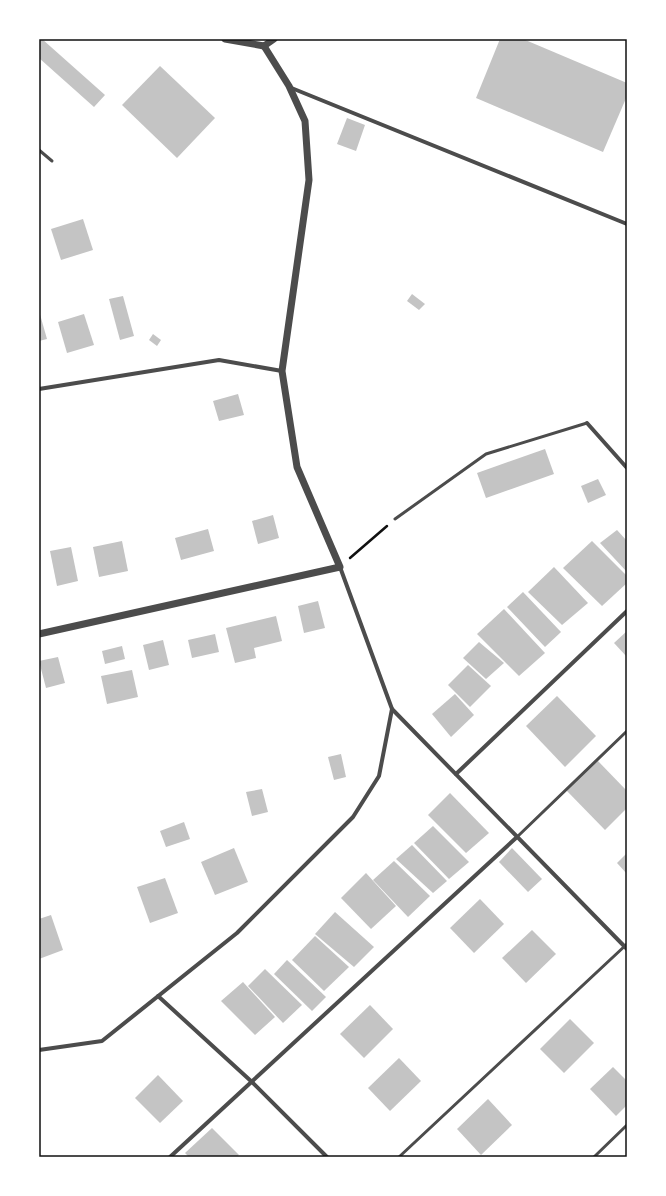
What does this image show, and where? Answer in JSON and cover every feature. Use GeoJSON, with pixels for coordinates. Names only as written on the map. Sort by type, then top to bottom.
{"type":"FeatureCollection","features":[{"type":"Feature","properties":{"kind":"street"},"geometry":{"type":"LineString","coordinates":[[226,39],[264,46],[274,39]]}},
{"type":"Feature","properties":{"kind":"street"},"geometry":{"type":"LineString","coordinates":[[264,46],[289,86],[305,121],[309,180],[282,371],[297,467],[340,567],[392,709],[626,946]]}},
{"type":"Feature","properties":{"kind":"street"},"geometry":{"type":"LineString","coordinates":[[289,86],[627,224]]}},
{"type":"Feature","properties":{"kind":"street"},"geometry":{"type":"LineString","coordinates":[[39,389],[219,360],[282,371]]}},
{"type":"Feature","properties":{"kind":"street"},"geometry":{"type":"LineString","coordinates":[[587,423],[627,468]]}},
{"type":"Feature","properties":{"kind":"street"},"geometry":{"type":"LineString","coordinates":[[39,634],[340,567]]}},
{"type":"Feature","properties":{"kind":"street"},"geometry":{"type":"LineString","coordinates":[[456,774],[627,611]]}},
{"type":"Feature","properties":{"kind":"street"},"geometry":{"type":"LineString","coordinates":[[39,1050],[102,1041],[237,933],[353,817],[379,776],[392,709]]}},
{"type":"Feature","properties":{"kind":"street"},"geometry":{"type":"LineString","coordinates":[[170,1157],[517,837]]}},
{"type":"Feature","properties":{"kind":"street"},"geometry":{"type":"LineString","coordinates":[[158,996],[252,1082],[327,1157]]}},
{"type":"Feature","properties":{"kind":"lane"},"geometry":{"type":"LineString","coordinates":[[39,150],[52,160]]}},
{"type":"Feature","properties":{"kind":"lane"},"geometry":{"type":"LineString","coordinates":[[395,519],[486,454],[587,423]]}},
{"type":"Feature","properties":{"kind":"lane"},"geometry":{"type":"LineString","coordinates":[[517,837],[627,731]]}},
{"type":"Feature","properties":{"kind":"lane"},"geometry":{"type":"LineString","coordinates":[[399,1157],[626,946]]}},
{"type":"Feature","properties":{"kind":"lane"},"geometry":{"type":"LineString","coordinates":[[594,1157],[627,1125]]}},
{"type":"Feature","properties":{"kind":"path"},"geometry":{"type":"LineString","coordinates":[[340,567],[395,519]]}},
{"type":"Feature","properties":{"kind":"building"},"geometry":{"type":"Polygon","coordinates":[[[39,39],[42,39],[105,95],[94,107],[39,58],[39,39]]]}},
{"type":"Feature","properties":{"kind":"building"},"geometry":{"type":"Polygon","coordinates":[[[500,39],[523,39],[627,83],[627,96],[603,152],[476,98],[500,39]]]}},
{"type":"Feature","properties":{"kind":"building"},"geometry":{"type":"Polygon","coordinates":[[[160,66],[215,118],[177,158],[122,105],[160,66]]]}},
{"type":"Feature","properties":{"kind":"building"},"geometry":{"type":"Polygon","coordinates":[[[347,118],[365,125],[356,151],[337,144],[347,118]]]}},
{"type":"Feature","properties":{"kind":"building"},"geometry":{"type":"Polygon","coordinates":[[[83,219],[93,250],[61,260],[51,229],[83,219]]]}},
{"type":"Feature","properties":{"kind":"building"},"geometry":{"type":"Polygon","coordinates":[[[412,294],[425,304],[419,310],[407,301],[412,294]]]}},
{"type":"Feature","properties":{"kind":"building"},"geometry":{"type":"Polygon","coordinates":[[[123,296],[134,336],[120,340],[109,299],[123,296]]]}},
{"type":"Feature","properties":{"kind":"building"},"geometry":{"type":"Polygon","coordinates":[[[39,311],[47,339],[39,341],[39,311]]]}},
{"type":"Feature","properties":{"kind":"building"},"geometry":{"type":"Polygon","coordinates":[[[84,314],[94,345],[67,353],[58,322],[84,314]]]}},
{"type":"Feature","properties":{"kind":"building"},"geometry":{"type":"Polygon","coordinates":[[[153,334],[161,340],[157,346],[149,340],[153,334]]]}},
{"type":"Feature","properties":{"kind":"building"},"geometry":{"type":"Polygon","coordinates":[[[238,394],[244,415],[219,421],[213,401],[238,394]]]}},
{"type":"Feature","properties":{"kind":"building"},"geometry":{"type":"Polygon","coordinates":[[[545,449],[554,474],[486,498],[477,473],[545,449]]]}},
{"type":"Feature","properties":{"kind":"building"},"geometry":{"type":"Polygon","coordinates":[[[598,479],[606,495],[588,503],[581,486],[598,479]]]}},
{"type":"Feature","properties":{"kind":"building"},"geometry":{"type":"Polygon","coordinates":[[[273,515],[279,538],[258,544],[252,521],[273,515]]]}},
{"type":"Feature","properties":{"kind":"building"},"geometry":{"type":"Polygon","coordinates":[[[208,529],[214,551],[181,560],[175,538],[208,529]]]}},
{"type":"Feature","properties":{"kind":"building"},"geometry":{"type":"Polygon","coordinates":[[[617,530],[627,541],[627,572],[600,543],[617,530]]]}},
{"type":"Feature","properties":{"kind":"building"},"geometry":{"type":"Polygon","coordinates":[[[122,541],[128,571],[99,577],[93,547],[122,541]]]}},
{"type":"Feature","properties":{"kind":"building"},"geometry":{"type":"Polygon","coordinates":[[[592,541],[627,576],[627,583],[602,606],[563,568],[592,541]]]}},
{"type":"Feature","properties":{"kind":"building"},"geometry":{"type":"Polygon","coordinates":[[[71,547],[78,581],[57,586],[50,551],[71,547]]]}},
{"type":"Feature","properties":{"kind":"building"},"geometry":{"type":"Polygon","coordinates":[[[554,567],[588,603],[562,625],[528,592],[554,567]]]}},
{"type":"Feature","properties":{"kind":"building"},"geometry":{"type":"Polygon","coordinates":[[[523,592],[561,632],[545,647],[507,607],[523,592]]]}},
{"type":"Feature","properties":{"kind":"building"},"geometry":{"type":"Polygon","coordinates":[[[318,601],[325,628],[304,633],[298,606],[318,601]]]}},
{"type":"Feature","properties":{"kind":"building"},"geometry":{"type":"Polygon","coordinates":[[[504,609],[545,653],[519,676],[477,634],[504,609]]]}},
{"type":"Feature","properties":{"kind":"building"},"geometry":{"type":"Polygon","coordinates":[[[276,616],[282,641],[254,648],[256,658],[235,663],[226,628],[276,616]]]}},
{"type":"Feature","properties":{"kind":"building"},"geometry":{"type":"Polygon","coordinates":[[[627,631],[627,657],[614,643],[627,631]]]}},
{"type":"Feature","properties":{"kind":"building"},"geometry":{"type":"Polygon","coordinates":[[[215,634],[219,652],[192,658],[188,640],[215,634]]]}},
{"type":"Feature","properties":{"kind":"building"},"geometry":{"type":"Polygon","coordinates":[[[163,640],[169,665],[149,670],[143,645],[163,640]]]}},
{"type":"Feature","properties":{"kind":"building"},"geometry":{"type":"Polygon","coordinates":[[[479,642],[504,663],[486,679],[463,658],[479,642]]]}},
{"type":"Feature","properties":{"kind":"building"},"geometry":{"type":"Polygon","coordinates":[[[122,646],[125,659],[105,664],[102,651],[122,646]]]}},
{"type":"Feature","properties":{"kind":"building"},"geometry":{"type":"Polygon","coordinates":[[[58,657],[65,683],[46,688],[39,661],[58,657]]]}},
{"type":"Feature","properties":{"kind":"building"},"geometry":{"type":"Polygon","coordinates":[[[468,665],[491,686],[470,707],[448,685],[468,665]]]}},
{"type":"Feature","properties":{"kind":"building"},"geometry":{"type":"Polygon","coordinates":[[[132,670],[138,697],[107,704],[101,676],[132,670]]]}},
{"type":"Feature","properties":{"kind":"building"},"geometry":{"type":"Polygon","coordinates":[[[455,694],[474,715],[451,737],[432,714],[455,694]]]}},
{"type":"Feature","properties":{"kind":"building"},"geometry":{"type":"Polygon","coordinates":[[[557,696],[596,736],[565,767],[526,726],[557,696]]]}},
{"type":"Feature","properties":{"kind":"building"},"geometry":{"type":"Polygon","coordinates":[[[341,754],[346,777],[334,780],[328,757],[341,754]]]}},
{"type":"Feature","properties":{"kind":"building"},"geometry":{"type":"Polygon","coordinates":[[[597,760],[627,791],[627,808],[605,830],[566,790],[597,760]]]}},
{"type":"Feature","properties":{"kind":"building"},"geometry":{"type":"Polygon","coordinates":[[[262,789],[268,812],[252,816],[246,792],[262,789]]]}},
{"type":"Feature","properties":{"kind":"building"},"geometry":{"type":"Polygon","coordinates":[[[450,793],[489,833],[466,853],[428,815],[450,793]]]}},
{"type":"Feature","properties":{"kind":"building"},"geometry":{"type":"Polygon","coordinates":[[[184,822],[190,839],[166,847],[160,831],[184,822]]]}},
{"type":"Feature","properties":{"kind":"building"},"geometry":{"type":"Polygon","coordinates":[[[433,826],[469,862],[449,879],[414,843],[433,826]]]}},
{"type":"Feature","properties":{"kind":"building"},"geometry":{"type":"Polygon","coordinates":[[[412,845],[447,881],[433,893],[396,859],[412,845]]]}},
{"type":"Feature","properties":{"kind":"building"},"geometry":{"type":"Polygon","coordinates":[[[234,848],[248,882],[215,895],[201,862],[234,848]]]}},
{"type":"Feature","properties":{"kind":"building"},"geometry":{"type":"Polygon","coordinates":[[[512,848],[542,879],[528,892],[499,862],[512,848]]]}},
{"type":"Feature","properties":{"kind":"building"},"geometry":{"type":"Polygon","coordinates":[[[627,853],[627,874],[617,863],[627,853]]]}},
{"type":"Feature","properties":{"kind":"building"},"geometry":{"type":"Polygon","coordinates":[[[394,861],[430,896],[408,917],[373,880],[394,861]]]}},
{"type":"Feature","properties":{"kind":"building"},"geometry":{"type":"Polygon","coordinates":[[[366,873],[396,906],[371,929],[341,898],[366,873]]]}},
{"type":"Feature","properties":{"kind":"building"},"geometry":{"type":"Polygon","coordinates":[[[165,878],[178,913],[150,923],[137,887],[165,878]]]}},
{"type":"Feature","properties":{"kind":"building"},"geometry":{"type":"Polygon","coordinates":[[[480,899],[504,924],[474,953],[450,928],[480,899]]]}},
{"type":"Feature","properties":{"kind":"building"},"geometry":{"type":"Polygon","coordinates":[[[335,912],[374,947],[354,967],[315,934],[335,912]]]}},
{"type":"Feature","properties":{"kind":"building"},"geometry":{"type":"Polygon","coordinates":[[[51,915],[63,950],[39,959],[39,919],[51,915]]]}},
{"type":"Feature","properties":{"kind":"building"},"geometry":{"type":"Polygon","coordinates":[[[532,930],[556,954],[526,983],[502,958],[532,930]]]}},
{"type":"Feature","properties":{"kind":"building"},"geometry":{"type":"Polygon","coordinates":[[[315,936],[349,967],[324,991],[292,960],[315,936]]]}},
{"type":"Feature","properties":{"kind":"building"},"geometry":{"type":"Polygon","coordinates":[[[287,960],[326,997],[312,1011],[274,974],[287,960]]]}},
{"type":"Feature","properties":{"kind":"building"},"geometry":{"type":"Polygon","coordinates":[[[265,969],[302,1005],[283,1023],[248,986],[265,969]]]}},
{"type":"Feature","properties":{"kind":"building"},"geometry":{"type":"Polygon","coordinates":[[[243,982],[275,1017],[255,1035],[221,1001],[243,982]]]}},
{"type":"Feature","properties":{"kind":"building"},"geometry":{"type":"Polygon","coordinates":[[[370,1005],[393,1029],[364,1058],[340,1034],[370,1005]]]}},
{"type":"Feature","properties":{"kind":"building"},"geometry":{"type":"Polygon","coordinates":[[[570,1019],[594,1043],[564,1073],[540,1049],[570,1019]]]}},
{"type":"Feature","properties":{"kind":"building"},"geometry":{"type":"Polygon","coordinates":[[[399,1058],[421,1081],[390,1111],[368,1088],[399,1058]]]}},
{"type":"Feature","properties":{"kind":"building"},"geometry":{"type":"Polygon","coordinates":[[[613,1067],[627,1081],[627,1105],[616,1116],[590,1089],[613,1067]]]}},
{"type":"Feature","properties":{"kind":"building"},"geometry":{"type":"Polygon","coordinates":[[[158,1075],[183,1101],[160,1123],[135,1098],[158,1075]]]}},
{"type":"Feature","properties":{"kind":"building"},"geometry":{"type":"Polygon","coordinates":[[[488,1099],[512,1125],[481,1155],[457,1129],[488,1099]]]}},
{"type":"Feature","properties":{"kind":"building"},"geometry":{"type":"Polygon","coordinates":[[[212,1128],[239,1155],[236,1157],[189,1157],[185,1153],[212,1128]]]}}]}
